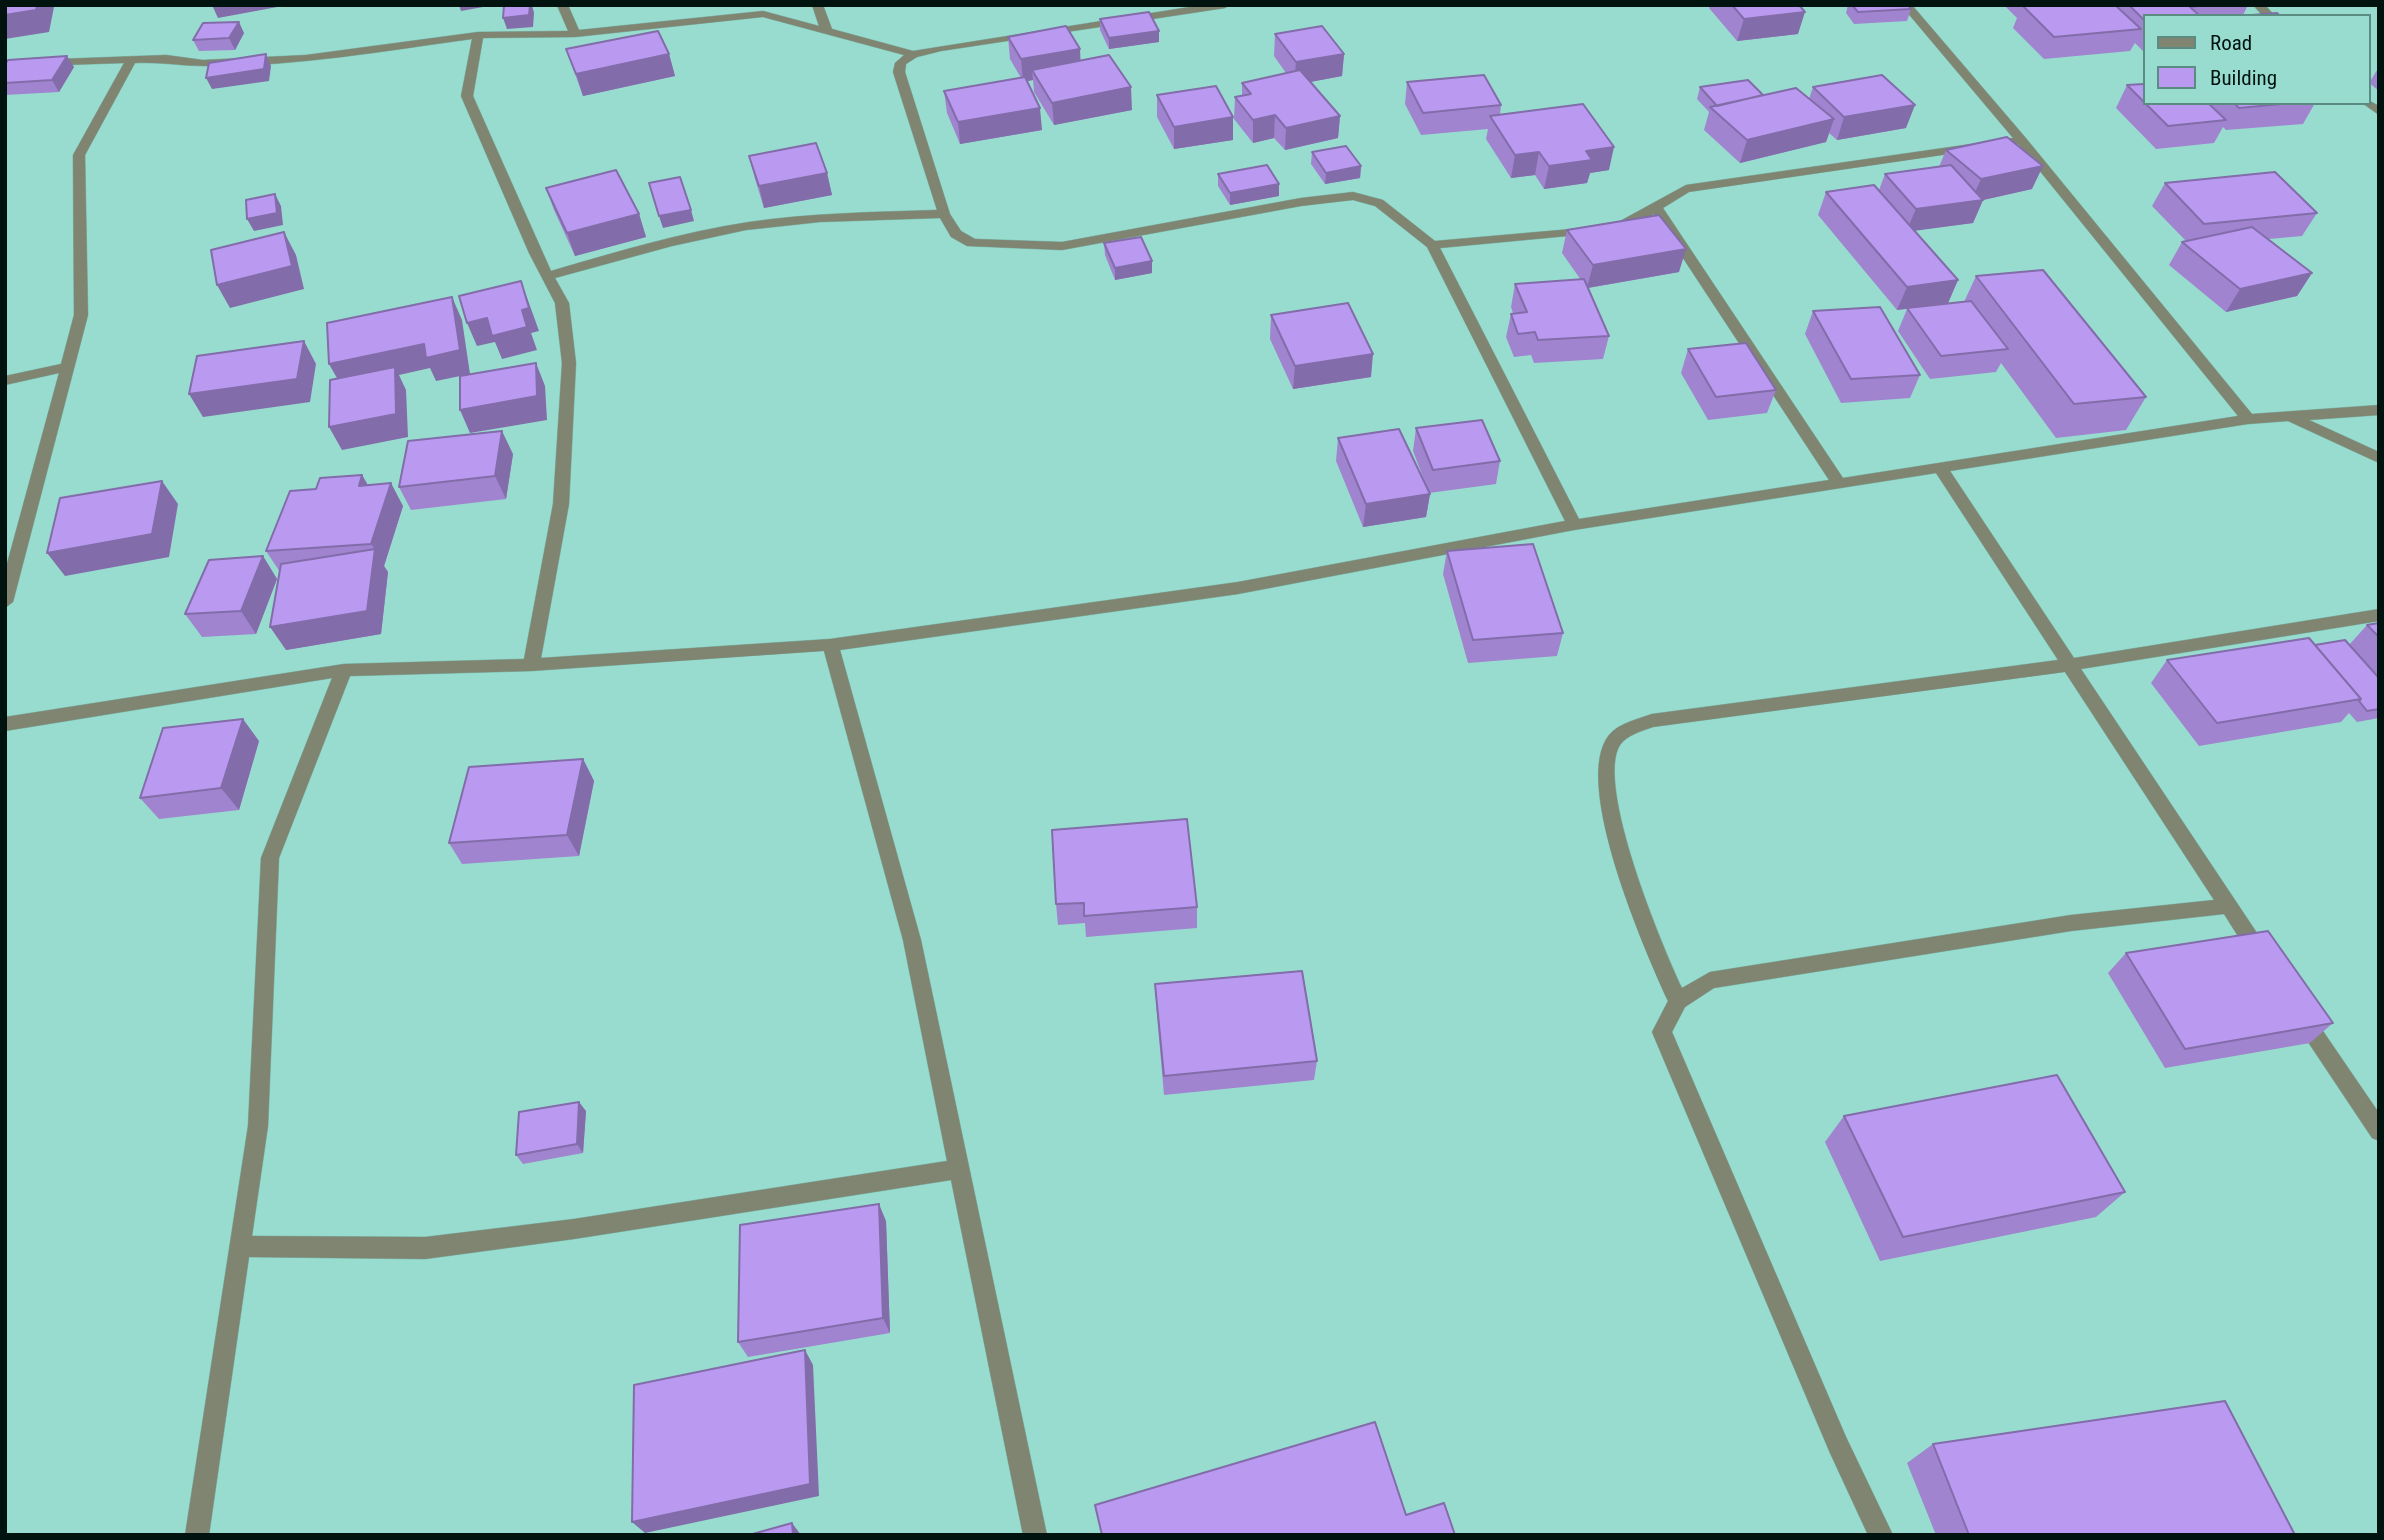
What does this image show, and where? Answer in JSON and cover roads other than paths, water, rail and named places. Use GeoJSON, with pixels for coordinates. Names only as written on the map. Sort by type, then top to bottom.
{"type":"FeatureCollection","features":[{"type":"Feature","properties":{"kind":"street"},"geometry":{"type":"LineString","coordinates":[[562,5],[575,34]]}},
{"type":"Feature","properties":{"kind":"street"},"geometry":{"type":"LineString","coordinates":[[817,5],[827,31]]}},
{"type":"Feature","properties":{"kind":"street"},"geometry":{"type":"LineString","coordinates":[[5,65],[166,58],[203,62],[306,58],[478,36],[575,34],[745,14],[762,14],[913,54],[1225,5]]}},
{"type":"Feature","properties":{"kind":"street"},"geometry":{"type":"LineString","coordinates":[[1906,5],[2021,139],[2248,419]]}},
{"type":"Feature","properties":{"kind":"street"},"geometry":{"type":"LineString","coordinates":[[478,36],[467,96],[502,181],[562,303],[569,363],[561,504],[531,665]]}},
{"type":"Feature","properties":{"kind":"street"},"geometry":{"type":"LineString","coordinates":[[913,54],[901,63],[900,72],[944,214],[956,234],[972,243],[1062,246],[1288,205],[1353,196],[1379,203],[1432,245],[1574,525]]}},
{"type":"Feature","properties":{"kind":"street"},"geometry":{"type":"LineString","coordinates":[[5,602],[80,315],[79,155],[131,60]]}},
{"type":"Feature","properties":{"kind":"street"},"geometry":{"type":"LineString","coordinates":[[1432,245],[1621,226],[1630,224],[1670,196],[1686,189],[2021,139]]}},
{"type":"Feature","properties":{"kind":"street"},"geometry":{"type":"LineString","coordinates":[[1655,206],[1840,485]]}},
{"type":"Feature","properties":{"kind":"street"},"geometry":{"type":"LineString","coordinates":[[547,276],[685,238],[748,226],[825,217],[944,214]]}},
{"type":"Feature","properties":{"kind":"street"},"geometry":{"type":"LineString","coordinates":[[5,381],[67,366]]}},
{"type":"Feature","properties":{"kind":"street"},"geometry":{"type":"LineString","coordinates":[[5,724],[344,670],[531,665],[830,645],[1238,588],[1574,525],[2248,419],[2379,410]]}},
{"type":"Feature","properties":{"kind":"street"},"geometry":{"type":"LineString","coordinates":[[2290,416],[2379,458]]}},
{"type":"Feature","properties":{"kind":"street"},"geometry":{"type":"LineString","coordinates":[[1941,468],[2273,974]]}},
{"type":"Feature","properties":{"kind":"street"},"geometry":{"type":"LineString","coordinates":[[1678,1001],[1643,926],[1623,866],[1613,817],[1608,756],[1615,740],[1626,731],[1652,721],[2069,665],[2379,615]]}},
{"type":"Feature","properties":{"kind":"street"},"geometry":{"type":"LineString","coordinates":[[830,645],[912,940],[1035,1535]]}},
{"type":"Feature","properties":{"kind":"street"},"geometry":{"type":"LineString","coordinates":[[197,1535],[258,1126],[270,858],[344,670]]}},
{"type":"Feature","properties":{"kind":"street"},"geometry":{"type":"LineString","coordinates":[[1881,1535],[1838,1445],[1784,1312],[1662,1032],[1678,1001],[1710,980],[2071,923],[2227,906]]}},
{"type":"Feature","properties":{"kind":"street"},"geometry":{"type":"LineString","coordinates":[[2295,1007],[2379,1130]]}},
{"type":"Feature","properties":{"kind":"street"},"geometry":{"type":"LineString","coordinates":[[240,1247],[425,1248],[574,1229],[959,1168]]}}]}
